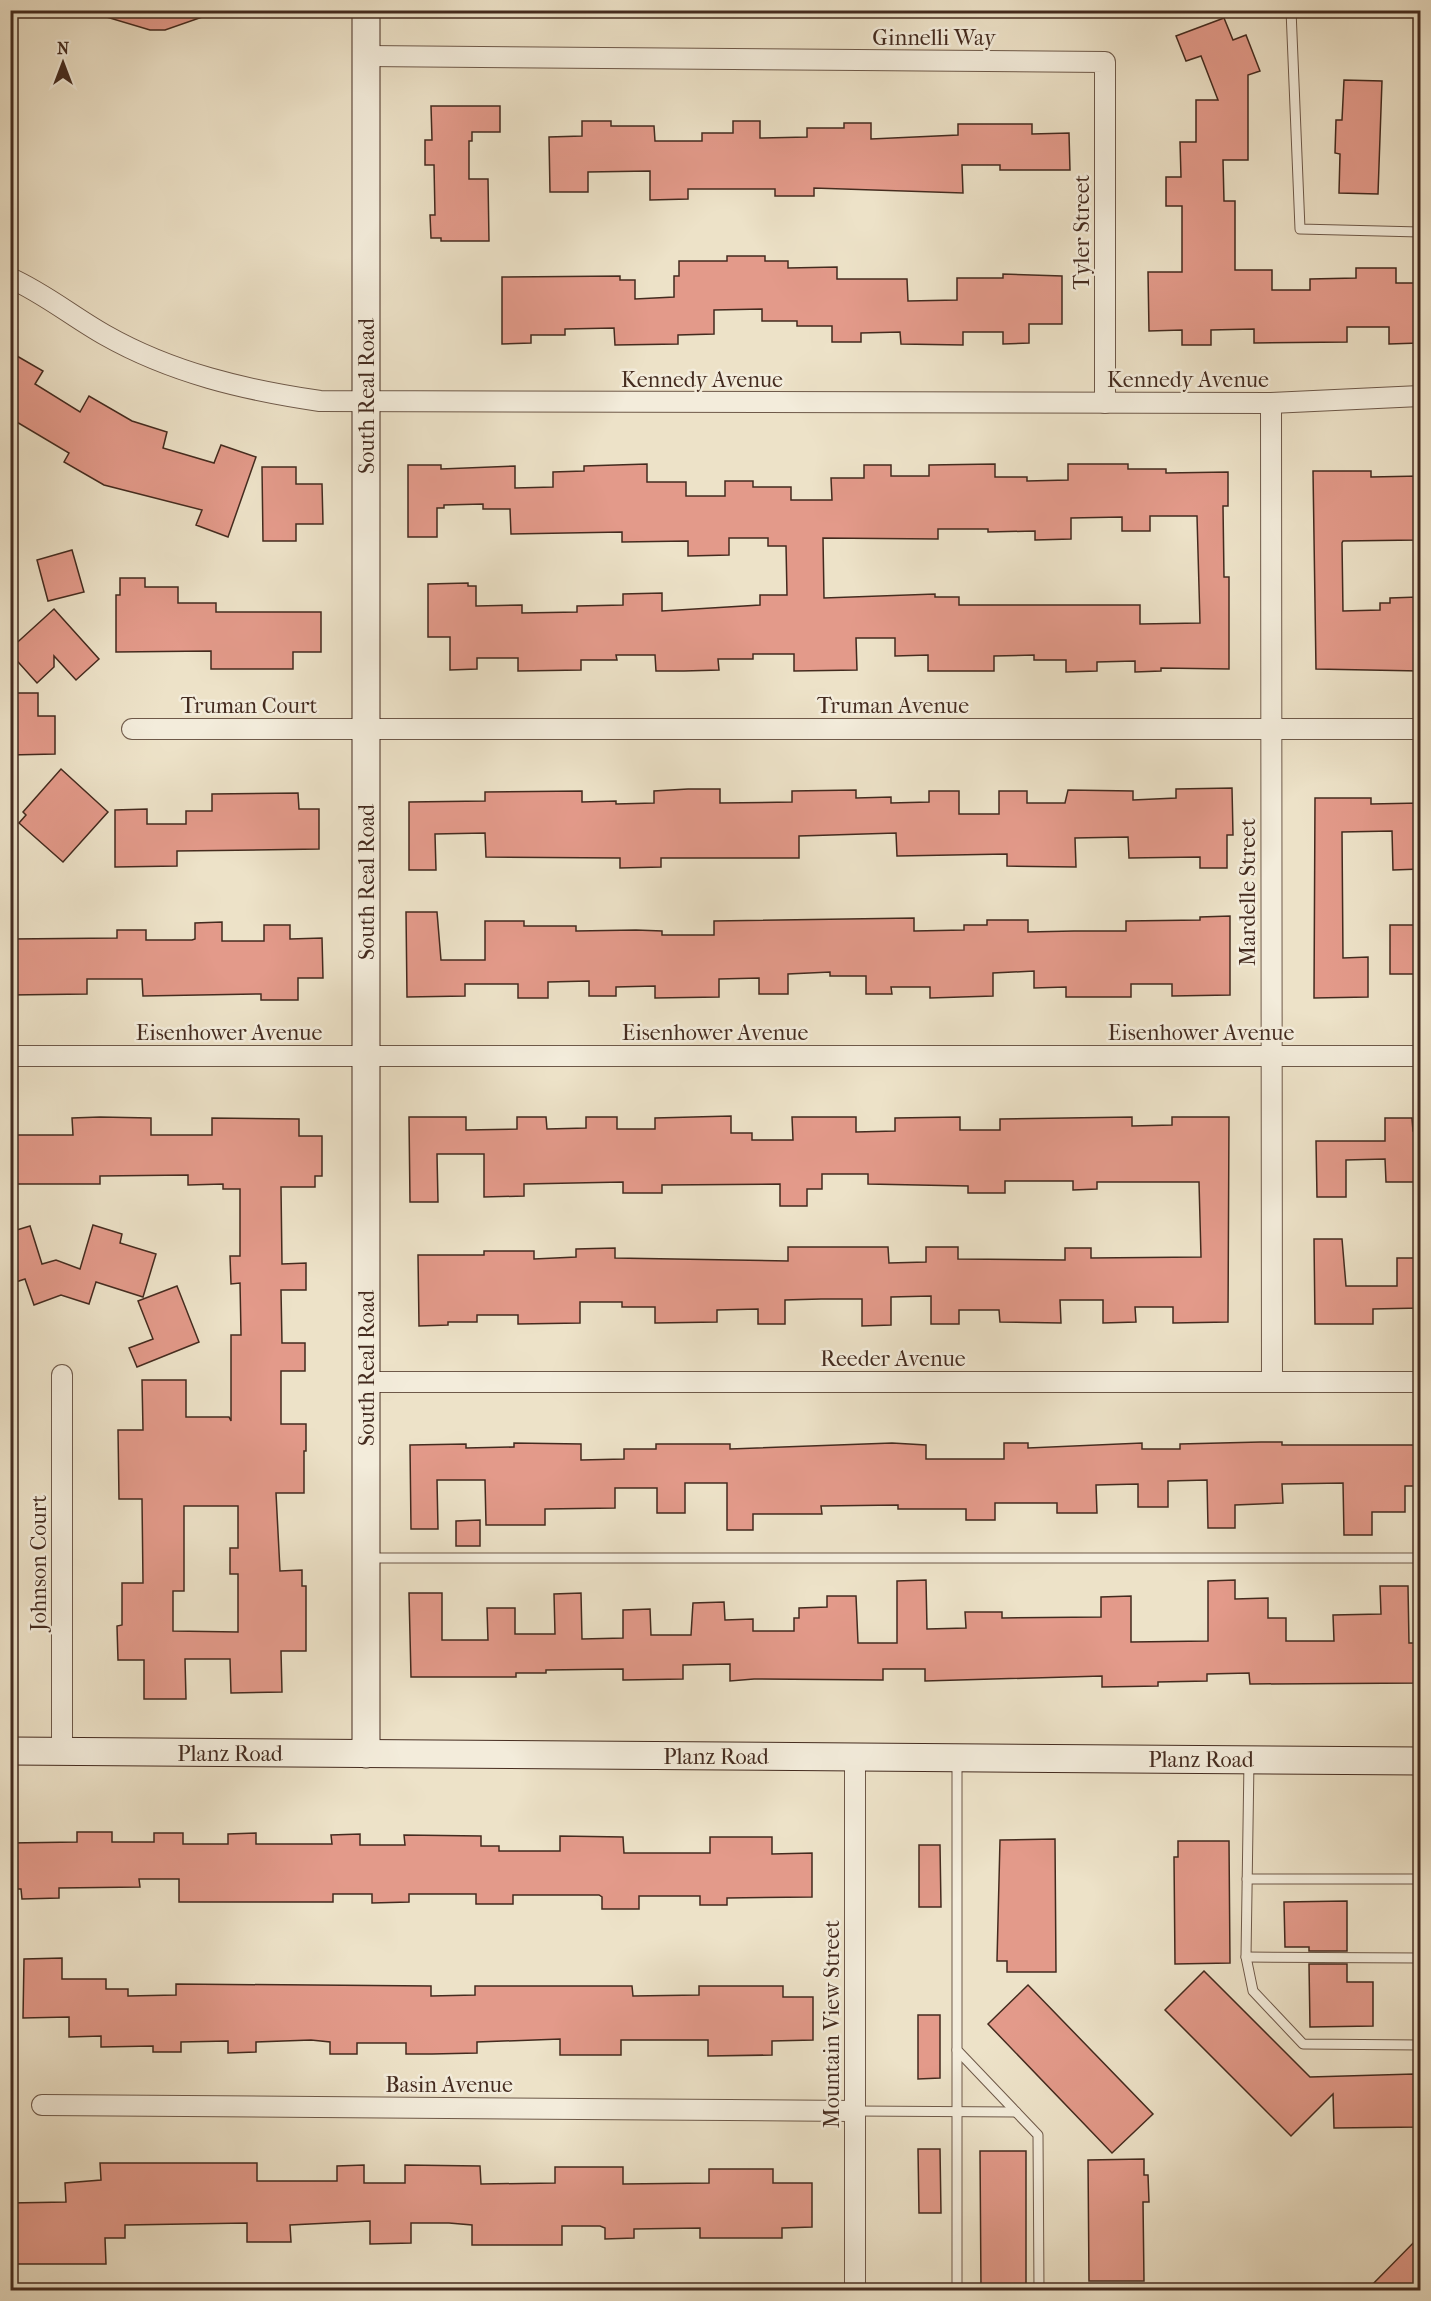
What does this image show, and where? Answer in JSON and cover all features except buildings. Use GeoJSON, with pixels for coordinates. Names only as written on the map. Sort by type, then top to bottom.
{"type":"FeatureCollection","features":[{"type":"Feature","properties":{"kind":"street","name":"South Real Road"},"geometry":{"type":"LineString","coordinates":[[366,10],[366,1754]]}},
{"type":"Feature","properties":{"kind":"street","name":"Ginnelli Way"},"geometry":{"type":"LineString","coordinates":[[366,56],[1105,62]]}},
{"type":"Feature","properties":{"kind":"street","name":"Tyler Street"},"geometry":{"type":"LineString","coordinates":[[1105,62],[1105,403]]}},
{"type":"Feature","properties":{"kind":"street","name":"Kennedy Avenue"},"geometry":{"type":"LineString","coordinates":[[10,278],[106,336],[156,360],[209,380],[275,395],[320,401],[366,403],[1271,403],[1420,396]]}},
{"type":"Feature","properties":{"kind":"street","name":"Mardelle Street"},"geometry":{"type":"LineString","coordinates":[[1271,403],[1272,1382]]}},
{"type":"Feature","properties":{"kind":"street","name":"Truman Court"},"geometry":{"type":"LineString","coordinates":[[132,729],[366,729]]}},
{"type":"Feature","properties":{"kind":"street","name":"Truman Avenue"},"geometry":{"type":"LineString","coordinates":[[366,729],[1420,729]]}},
{"type":"Feature","properties":{"kind":"street","name":"Eisenhower Avenue"},"geometry":{"type":"LineString","coordinates":[[10,1056],[1420,1056]]}},
{"type":"Feature","properties":{"kind":"street","name":"Johnson Court"},"geometry":{"type":"LineString","coordinates":[[62,1375],[62,1751]]}},
{"type":"Feature","properties":{"kind":"street","name":"Reeder Avenue"},"geometry":{"type":"LineString","coordinates":[[366,1382],[1420,1382]]}},
{"type":"Feature","properties":{"kind":"street","name":"Planz Road"},"geometry":{"type":"LineString","coordinates":[[10,1751],[1420,1761]]}},
{"type":"Feature","properties":{"kind":"street","name":"Mountain View Street"},"geometry":{"type":"LineString","coordinates":[[855,1757],[855,2290]]}},
{"type":"Feature","properties":{"kind":"street","name":"Basin Avenue"},"geometry":{"type":"LineString","coordinates":[[42,2105],[855,2111]]}},
{"type":"Feature","properties":{"kind":"lane"},"geometry":{"type":"LineString","coordinates":[[1291,10],[1300,229],[1420,232]]}},
{"type":"Feature","properties":{"kind":"lane"},"geometry":{"type":"LineString","coordinates":[[366,1558],[1420,1558]]}},
{"type":"Feature","properties":{"kind":"lane"},"geometry":{"type":"LineString","coordinates":[[957,1758],[957,2290]]}},
{"type":"Feature","properties":{"kind":"lane"},"geometry":{"type":"LineString","coordinates":[[1249,1760],[1246,1957],[1253,1991],[1303,2044],[1420,2045]]}},
{"type":"Feature","properties":{"kind":"lane"},"geometry":{"type":"LineString","coordinates":[[1247,1880],[1420,1879]]}},
{"type":"Feature","properties":{"kind":"lane"},"geometry":{"type":"LineString","coordinates":[[1246,1957],[1420,1958]]}},
{"type":"Feature","properties":{"kind":"lane"},"geometry":{"type":"LineString","coordinates":[[957,2050],[1038,2135],[1040,2290]]}},
{"type":"Feature","properties":{"kind":"lane"},"geometry":{"type":"LineString","coordinates":[[855,2111],[1016,2112]]}}]}
